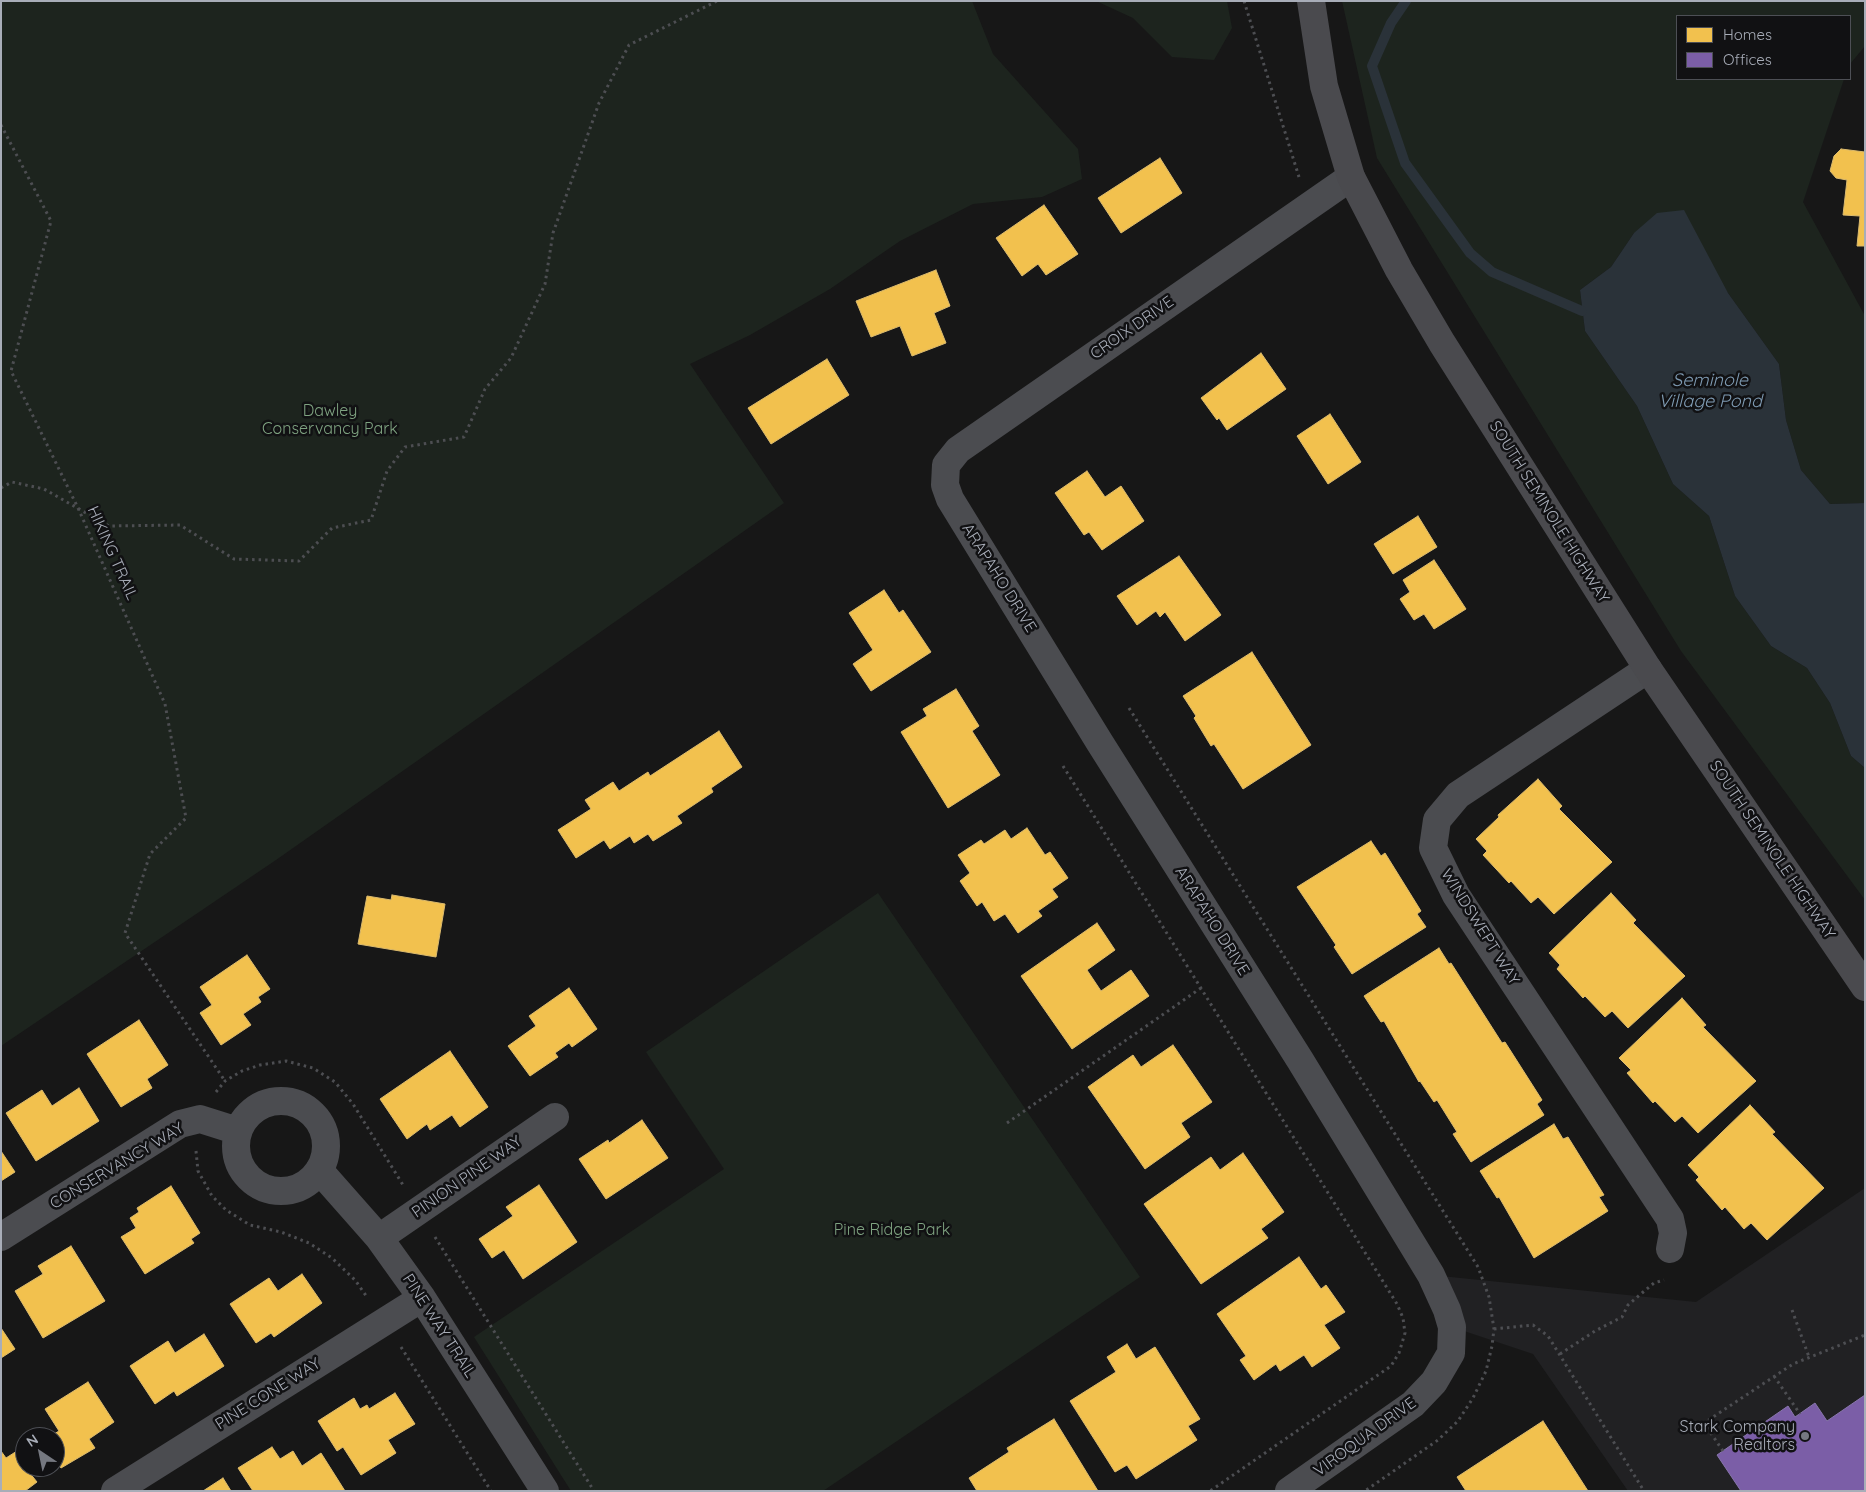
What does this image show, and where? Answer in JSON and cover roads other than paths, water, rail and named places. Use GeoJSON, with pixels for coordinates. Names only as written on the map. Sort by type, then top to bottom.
{"type":"FeatureCollection","features":[{"type":"Feature","properties":{"kind":"street","name":"SOUTH SEMINOLE HIGHWAY"},"geometry":{"type":"LineString","coordinates":[[1311,1],[1324,86],[1351,177],[1399,270],[1442,343],[1648,669],[1865,987]]}},
{"type":"Feature","properties":{"kind":"street","name":"CROIX DRIVE"},"geometry":{"type":"LineString","coordinates":[[950,499],[945,485],[946,465],[958,450],[1351,177]]}},
{"type":"Feature","properties":{"kind":"street","name":"ARAPAHO DRIVE"},"geometry":{"type":"LineString","coordinates":[[950,499],[1100,743],[1300,1060],[1431,1275],[1447,1310],[1452,1328],[1451,1353]]}},
{"type":"Feature","properties":{"kind":"street","name":"WINDSWEPT WAY"},"geometry":{"type":"LineString","coordinates":[[1648,669],[1458,795],[1438,820],[1434,848],[1456,895],[1670,1219],[1672,1233],[1670,1250]]}},
{"type":"Feature","properties":{"kind":"street"},"geometry":{"type":"LineString","coordinates":[[286,1101],[300,1106],[313,1114],[322,1126],[326,1141],[325,1156],[319,1170],[309,1181],[297,1189],[268,1190],[254,1183],[241,1166],[235,1146],[238,1131],[246,1118],[257,1108],[271,1102],[286,1101]]}},
{"type":"Feature","properties":{"kind":"street","name":"PINION PINE WAY"},"geometry":{"type":"LineString","coordinates":[[379,1238],[555,1117]]}},
{"type":"Feature","properties":{"kind":"street","name":"CONSERVANCY WAY"},"geometry":{"type":"LineString","coordinates":[[1,1237],[180,1124],[200,1119],[238,1131]]}},
{"type":"Feature","properties":{"kind":"street","name":"PINE WAY TRAIL"},"geometry":{"type":"LineString","coordinates":[[319,1170],[379,1238],[422,1298],[545,1491]]}},
{"type":"Feature","properties":{"kind":"street","name":"PINE CONE WAY"},"geometry":{"type":"LineString","coordinates":[[115,1491],[422,1298]]}},
{"type":"Feature","properties":{"kind":"street","name":"VIROQUA DRIVE"},"geometry":{"type":"LineString","coordinates":[[1290,1491],[1413,1404],[1434,1382],[1451,1353]]}},
{"type":"Feature","properties":{"kind":"water","name":"Seminole Village Pond"},"geometry":{"type":"Polygon","coordinates":[[[1684,210],[1728,293],[1779,364],[1786,420],[1801,470],[1830,504],[1865,503],[1865,768],[1851,756],[1830,703],[1807,668],[1771,646],[1735,596],[1709,516],[1673,484],[1637,406],[1585,331],[1580,290],[1611,267],[1634,233],[1657,213],[1684,210]]]}},
{"type":"Feature","properties":{"kind":"waterway"},"geometry":{"type":"LineString","coordinates":[[1406,1],[1391,23],[1372,66],[1405,163],[1470,253],[1492,272],[1582,311]]}},
{"type":"Feature","properties":{"kind":"place","name":"Stark Company Realtors"},"geometry":{"type":"Point","coordinates":[1805,1436]}},
{"type":"Feature","properties":{"kind":"park label","name":"Dawley Conservancy Park"},"geometry":{"type":"Point","coordinates":[330,420]}},
{"type":"Feature","properties":{"kind":"park label","name":"Pine Ridge Park"},"geometry":{"type":"Point","coordinates":[892,1230]}}]}
